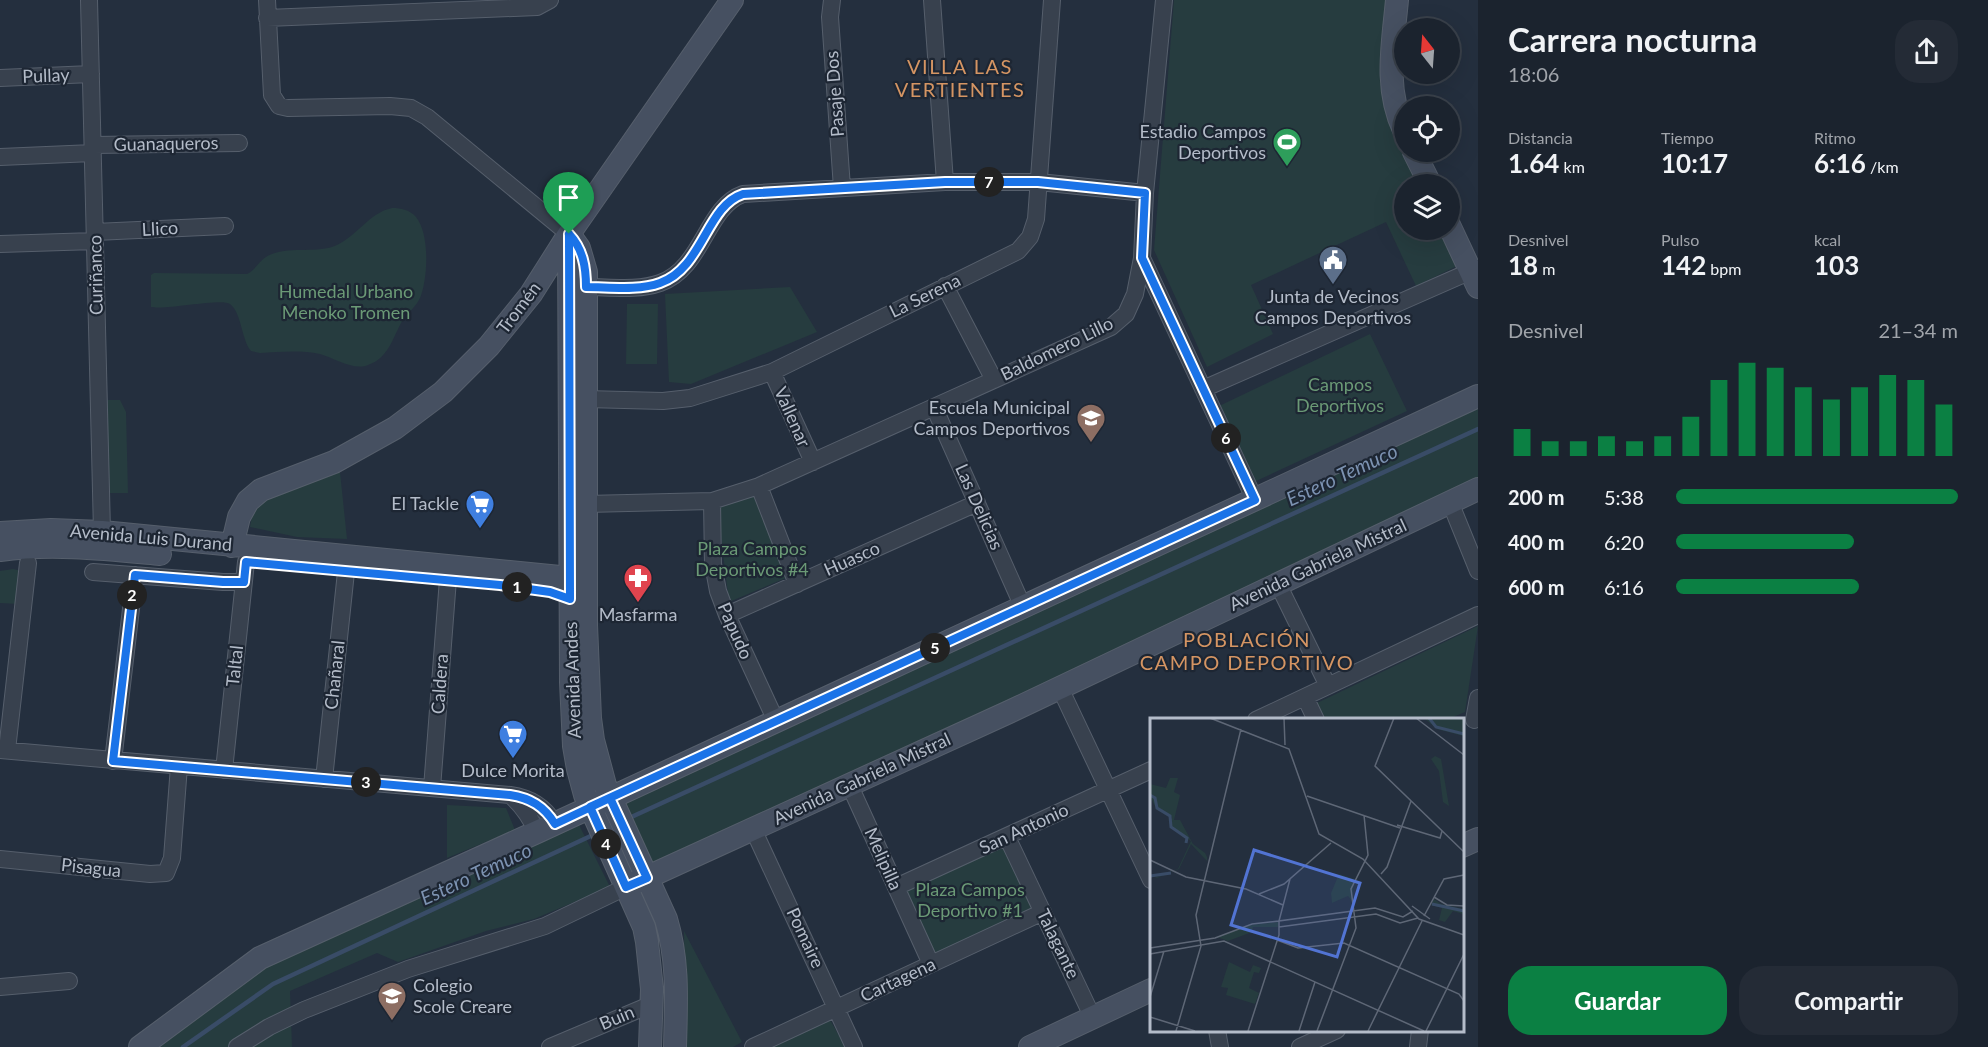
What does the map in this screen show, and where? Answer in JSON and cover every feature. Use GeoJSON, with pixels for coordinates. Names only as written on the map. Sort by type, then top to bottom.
{"type":"FeatureCollection","features":[{"type":"Feature","properties":{"kind":"street","name":"Curiñanco"},"geometry":{"type":"LineString","coordinates":[[90,0],[105,541]]}},
{"type":"Feature","properties":{"kind":"street"},"geometry":{"type":"LineString","coordinates":[[267,0],[272,95],[279,106],[288,108],[390,106],[411,108],[427,117],[569,234]]}},
{"type":"Feature","properties":{"kind":"street"},"geometry":{"type":"LineString","coordinates":[[267,18],[451,6],[537,7],[550,0]]}},
{"type":"Feature","properties":{"kind":"street","name":"Tromén"},"geometry":{"type":"LineString","coordinates":[[241,559],[239,517],[248,501],[261,490],[334,462],[370,443],[411,416],[443,392],[482,354],[511,321],[732,0]]}},
{"type":"Feature","properties":{"kind":"street","name":"Pasaje Dos"},"geometry":{"type":"LineString","coordinates":[[831,0],[830,17],[842,188]]}},
{"type":"Feature","properties":{"kind":"street"},"geometry":{"type":"LineString","coordinates":[[932,0],[945,182]]}},
{"type":"Feature","properties":{"kind":"street","name":"La Serena"},"geometry":{"type":"LineString","coordinates":[[586,399],[683,399],[771,372],[945,286],[1004,260],[1024,245],[1034,229],[1036,219],[1052,0]]}},
{"type":"Feature","properties":{"kind":"street","name":"Baldomero Lillo"},"geometry":{"type":"LineString","coordinates":[[586,504],[712,501],[759,486],[1111,327],[1126,314],[1135,294],[1142,258],[1145,193],[1164,0]]}},
{"type":"Feature","properties":{"kind":"street"},"geometry":{"type":"LineString","coordinates":[[1394,96],[1391,78],[1397,0]]}},
{"type":"Feature","properties":{"kind":"street","name":"Pullay"},"geometry":{"type":"LineString","coordinates":[[0,78],[91,74]]}},
{"type":"Feature","properties":{"kind":"street","name":"Guanaqueros"},"geometry":{"type":"LineString","coordinates":[[0,157],[93,149],[239,143]]}},
{"type":"Feature","properties":{"kind":"street"},"geometry":{"type":"LineString","coordinates":[[586,287],[647,286],[669,279],[686,266],[726,204],[736,196],[749,193],[945,182],[1038,182],[1145,193]]}},
{"type":"Feature","properties":{"kind":"street","name":"Llico"},"geometry":{"type":"LineString","coordinates":[[0,244],[225,226]]}},
{"type":"Feature","properties":{"kind":"street","name":"Avenida Andes"},"geometry":{"type":"LineString","coordinates":[[569,234],[581,253],[586,272],[586,504],[571,682],[574,746],[578,769],[603,809],[631,843],[666,919],[674,950],[677,983],[675,1047]]}},
{"type":"Feature","properties":{"kind":"street","name":"Avenida Andes"},"geometry":{"type":"LineString","coordinates":[[569,234],[578,591]]}},
{"type":"Feature","properties":{"kind":"street"},"geometry":{"type":"LineString","coordinates":[[1203,389],[1476,275],[1457,240]]}},
{"type":"Feature","properties":{"kind":"street"},"geometry":{"type":"LineString","coordinates":[[1142,258],[1255,500]]}},
{"type":"Feature","properties":{"kind":"street"},"geometry":{"type":"LineString","coordinates":[[945,286],[994,380]]}},
{"type":"Feature","properties":{"kind":"street","name":"Vallenar"},"geometry":{"type":"LineString","coordinates":[[771,372],[813,462]]}},
{"type":"Feature","properties":{"kind":"street"},"geometry":{"type":"LineString","coordinates":[[140,1047],[260,958],[546,828],[603,809],[776,722],[1478,396]]}},
{"type":"Feature","properties":{"kind":"street","name":"Las Delicias"},"geometry":{"type":"LineString","coordinates":[[934,407],[1023,607]]}},
{"type":"Feature","properties":{"kind":"street"},"geometry":{"type":"LineString","coordinates":[[759,486],[797,584]]}},
{"type":"Feature","properties":{"kind":"street","name":"Avenida Gabriela Mistral"},"geometry":{"type":"LineString","coordinates":[[237,1047],[269,1027],[304,1010],[408,969],[545,926],[1060,688],[1478,489]]}},
{"type":"Feature","properties":{"kind":"street","name":"Papudo"},"geometry":{"type":"LineString","coordinates":[[712,501],[713,564],[718,591],[776,722]]}},
{"type":"Feature","properties":{"kind":"street"},"geometry":{"type":"LineString","coordinates":[[1450,502],[1478,571]]}},
{"type":"Feature","properties":{"kind":"street","name":"Huasco"},"geometry":{"type":"LineString","coordinates":[[727,615],[977,503]]}},
{"type":"Feature","properties":{"kind":"street","name":"Avenida Luis Durand"},"geometry":{"type":"LineString","coordinates":[[0,533],[51,530],[105,541],[346,572],[448,579],[550,592],[578,591]]}},
{"type":"Feature","properties":{"kind":"street","name":"Avenida Luis Durand"},"geometry":{"type":"LineString","coordinates":[[0,550],[105,541]]}},
{"type":"Feature","properties":{"kind":"street"},"geometry":{"type":"LineString","coordinates":[[93,572],[223,582],[241,559]]}},
{"type":"Feature","properties":{"kind":"street","name":"Avenida Luis Durand"},"geometry":{"type":"LineString","coordinates":[[241,559],[578,591]]}},
{"type":"Feature","properties":{"kind":"street","name":"Taltal"},"geometry":{"type":"LineString","coordinates":[[224,770],[241,559]]}},
{"type":"Feature","properties":{"kind":"street"},"geometry":{"type":"LineString","coordinates":[[28,562],[3,750],[524,797],[547,812],[546,828]]}},
{"type":"Feature","properties":{"kind":"street","name":"Chañaral"},"geometry":{"type":"LineString","coordinates":[[324,779],[346,572]]}},
{"type":"Feature","properties":{"kind":"street"},"geometry":{"type":"LineString","coordinates":[[113,761],[135,575]]}},
{"type":"Feature","properties":{"kind":"street","name":"Caldera"},"geometry":{"type":"LineString","coordinates":[[432,788],[448,579]]}},
{"type":"Feature","properties":{"kind":"street"},"geometry":{"type":"LineString","coordinates":[[1278,584],[1328,686]]}},
{"type":"Feature","properties":{"kind":"street"},"geometry":{"type":"LineString","coordinates":[[1260,718],[1478,615]]}},
{"type":"Feature","properties":{"kind":"street"},"geometry":{"type":"LineString","coordinates":[[1060,688],[1150,878]]}},
{"type":"Feature","properties":{"kind":"street"},"geometry":{"type":"LineString","coordinates":[[1305,697],[1315,718]]}},
{"type":"Feature","properties":{"kind":"street"},"geometry":{"type":"LineString","coordinates":[[1471,722],[1478,698]]}},
{"type":"Feature","properties":{"kind":"street","name":"Pisagua"},"geometry":{"type":"LineString","coordinates":[[0,859],[150,874],[166,873],[172,858],[179,766]]}},
{"type":"Feature","properties":{"kind":"street","name":"San Antonio"},"geometry":{"type":"LineString","coordinates":[[896,887],[1150,770]]}},
{"type":"Feature","properties":{"kind":"street","name":"Melipilla"},"geometry":{"type":"LineString","coordinates":[[850,786],[931,964]]}},
{"type":"Feature","properties":{"kind":"street","name":"Avenida Andes"},"geometry":{"type":"LineString","coordinates":[[603,809],[608,847],[644,927],[647,942],[652,974],[650,1047]]}},
{"type":"Feature","properties":{"kind":"street","name":"Pomaire"},"geometry":{"type":"LineString","coordinates":[[753,829],[854,1047]]}},
{"type":"Feature","properties":{"kind":"street","name":"Talagante"},"geometry":{"type":"LineString","coordinates":[[1007,837],[1094,1018]]}},
{"type":"Feature","properties":{"kind":"street"},"geometry":{"type":"LineString","coordinates":[[1463,845],[1478,839]]}},
{"type":"Feature","properties":{"kind":"street","name":"Cartagena"},"geometry":{"type":"LineString","coordinates":[[753,1047],[1043,912]]}},
{"type":"Feature","properties":{"kind":"street"},"geometry":{"type":"LineString","coordinates":[[0,987],[69,981]]}},
{"type":"Feature","properties":{"kind":"street"},"geometry":{"type":"LineString","coordinates":[[1029,1047],[1051,1042],[1150,990]]}},
{"type":"Feature","properties":{"kind":"street","name":"Buin"},"geometry":{"type":"LineString","coordinates":[[550,1047],[652,1004]]}},
{"type":"Feature","properties":{"kind":"street"},"geometry":{"type":"LineString","coordinates":[[1217,1032],[1220,1047]]}},
{"type":"Feature","properties":{"kind":"street"},"geometry":{"type":"LineString","coordinates":[[1300,1047],[1333,1032]]}},
{"type":"Feature","properties":{"kind":"street"},"geometry":{"type":"LineString","coordinates":[[1418,1047],[1420,1032]]}},
{"type":"Feature","properties":{"kind":"green space","name":"Estadio Campos Deportivos"},"geometry":{"type":"Polygon","coordinates":[[[1174,0],[1389,0],[1394,162],[1410,162],[1416,174],[1394,174],[1394,239],[1386,222],[1251,285],[1273,334],[1207,367],[1154,250],[1174,0]]]}},
{"type":"Feature","properties":{"kind":"green space","name":"Humedal Urbano Menoko Tromen"},"geometry":{"type":"Polygon","coordinates":[[[392,208],[411,213],[421,225],[426,245],[425,280],[420,298],[401,323],[389,348],[380,358],[368,365],[350,365],[313,353],[251,351],[245,340],[237,313],[230,304],[206,303],[151,307],[151,275],[154,273],[247,274],[264,258],[272,254],[288,250],[329,248],[337,245],[377,214],[392,208]]]}},
{"type":"Feature","properties":{"kind":"green space","name":"Estadio Campos Deportivos"},"geometry":{"type":"Polygon","coordinates":[[[1394,240],[1448,240],[1459,265],[1416,286],[1394,240]]]}},
{"type":"Feature","properties":{"kind":"green space"},"geometry":{"type":"Polygon","coordinates":[[[790,287],[817,332],[691,384],[669,382],[665,294],[790,287]]]}},
{"type":"Feature","properties":{"kind":"green space"},"geometry":{"type":"Polygon","coordinates":[[[627,304],[658,304],[657,364],[626,364],[627,304]]]}},
{"type":"Feature","properties":{"kind":"green space","name":"Campos Deportivos"},"geometry":{"type":"Polygon","coordinates":[[[1370,334],[1407,411],[1254,482],[1217,407],[1370,334]]]}},
{"type":"Feature","properties":{"kind":"green space"},"geometry":{"type":"Polygon","coordinates":[[[107,400],[120,400],[126,412],[128,493],[108,493],[107,400]]]}},
{"type":"Feature","properties":{"kind":"green space"},"geometry":{"type":"Polygon","coordinates":[[[1478,405],[1478,482],[652,867],[623,804],[1478,405]]]}},
{"type":"Feature","properties":{"kind":"green space"},"geometry":{"type":"Polygon","coordinates":[[[340,472],[347,539],[297,537],[250,527],[254,506],[263,499],[340,472]]]}},
{"type":"Feature","properties":{"kind":"green space","name":"Plaza Campos Deportivos #4"},"geometry":{"type":"Polygon","coordinates":[[[755,490],[788,577],[729,602],[717,505],[755,490]]]}},
{"type":"Feature","properties":{"kind":"green space"},"geometry":{"type":"Polygon","coordinates":[[[13,569],[22,571],[19,604],[0,603],[0,571],[13,569]]]}},
{"type":"Feature","properties":{"kind":"green space"},"geometry":{"type":"Polygon","coordinates":[[[1478,626],[1465,712],[1451,718],[1325,718],[1317,703],[1478,626]]]}},
{"type":"Feature","properties":{"kind":"green space"},"geometry":{"type":"Polygon","coordinates":[[[447,805],[506,808],[515,830],[447,858],[447,805]]]}},
{"type":"Feature","properties":{"kind":"green space"},"geometry":{"type":"Polygon","coordinates":[[[579,825],[610,887],[534,919],[486,931],[398,962],[377,953],[290,991],[292,1047],[153,1047],[254,972],[579,825]]]}},
{"type":"Feature","properties":{"kind":"green space","name":"Plaza Campos Deportivo #1"},"geometry":{"type":"Polygon","coordinates":[[[1007,837],[1043,912],[931,964],[896,887],[1007,837]]]}},
{"type":"Feature","properties":{"kind":"green space"},"geometry":{"type":"Polygon","coordinates":[[[684,931],[742,1042],[733,1047],[685,1047],[684,931]]]}},
{"type":"Feature","properties":{"kind":"green space"},"geometry":{"type":"Polygon","coordinates":[[[828,1016],[845,1047],[761,1047],[828,1016]]]}},
{"type":"Feature","properties":{"kind":"waterway","name":"Estero Temuco"},"geometry":{"type":"LineString","coordinates":[[627,819],[1478,429]]}},
{"type":"Feature","properties":{"kind":"waterway","name":"Estero Temuco"},"geometry":{"type":"LineString","coordinates":[[183,1047],[273,984],[595,834]]}},
{"type":"Feature","properties":{"kind":"place","name":"Estadio Campos Deportivos"},"geometry":{"type":"Point","coordinates":[1287,168]}},
{"type":"Feature","properties":{"kind":"place","name":"Junta de Vecinos Campos Deportivos"},"geometry":{"type":"Point","coordinates":[1333,286]}},
{"type":"Feature","properties":{"kind":"place","name":"Escuela Municipal Campos Deportivos"},"geometry":{"type":"Point","coordinates":[1091,444]}},
{"type":"Feature","properties":{"kind":"place","name":"El Tackle"},"geometry":{"type":"Point","coordinates":[480,530]}},
{"type":"Feature","properties":{"kind":"place","name":"Masfarma"},"geometry":{"type":"Point","coordinates":[638,604]}},
{"type":"Feature","properties":{"kind":"place","name":"Dulce Morita"},"geometry":{"type":"Point","coordinates":[513,760]}},
{"type":"Feature","properties":{"kind":"place","name":"Colegio Scole Creare"},"geometry":{"type":"Point","coordinates":[392,1022]}},
{"type":"Feature","properties":{"kind":"district","name":"VILLA LAS VERTIENTES"},"geometry":{"type":"Point","coordinates":[960,78]}},
{"type":"Feature","properties":{"kind":"district","name":"POBLACIÓN CAMPO DEPORTIVO"},"geometry":{"type":"Point","coordinates":[1247,652]}},
{"type":"Feature","properties":{"kind":"route"},"geometry":{"type":"LineString","coordinates":[[569,234],[570,599],[550,592],[527,588],[246,562],[244,582],[135,575],[113,761],[510,795],[524,797],[536,803],[547,812],[555,824],[590,807],[610,798],[647,878],[626,887],[590,807],[1255,500],[1142,258],[1145,193],[1038,182],[945,182],[743,194],[736,196],[726,204],[686,266],[669,279],[647,286],[586,287],[584,262],[576,243],[569,234]]}}]}
